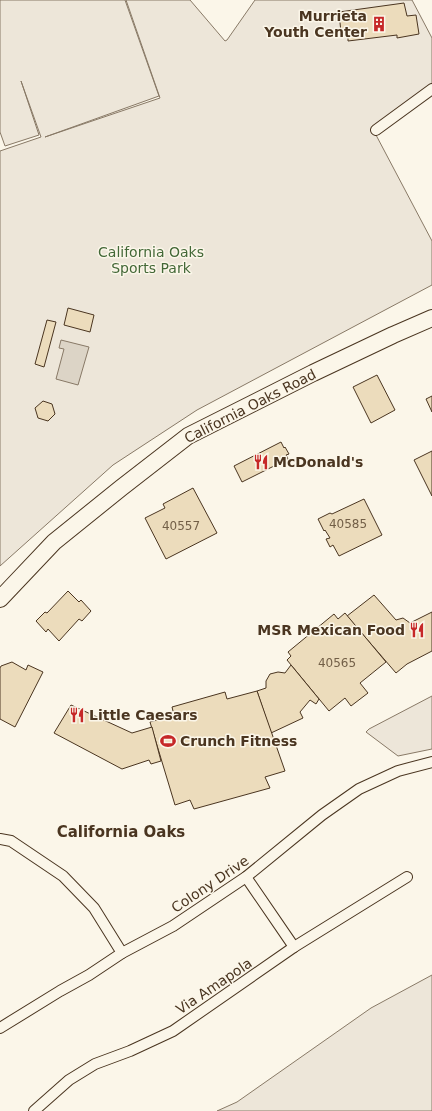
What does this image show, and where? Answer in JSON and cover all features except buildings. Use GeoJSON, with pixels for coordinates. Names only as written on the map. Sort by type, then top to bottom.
{"type":"FeatureCollection","features":[{"type":"Feature","properties":{"kind":"main road","name":"California Oaks Road"},"geometry":{"type":"LineString","coordinates":[[0,599],[54,542],[188,436],[313,373],[431,317]]}},
{"type":"Feature","properties":{"kind":"street"},"geometry":{"type":"LineString","coordinates":[[376,130],[432,90]]}},
{"type":"Feature","properties":{"kind":"street","name":"Colony Drive"},"geometry":{"type":"LineString","coordinates":[[0,1028],[89,975],[122,953],[173,926],[246,877],[322,815],[359,789],[398,771],[432,762]]}},
{"type":"Feature","properties":{"kind":"street"},"geometry":{"type":"LineString","coordinates":[[0,839],[11,841],[63,876],[94,908],[122,953]]}},
{"type":"Feature","properties":{"kind":"street"},"geometry":{"type":"LineString","coordinates":[[246,877],[294,947]]}},
{"type":"Feature","properties":{"kind":"street","name":"Via Amapola"},"geometry":{"type":"LineString","coordinates":[[34,1111],[69,1080],[95,1064],[130,1051],[173,1031],[294,947],[407,877]]}},
{"type":"Feature","properties":{"kind":"green space","name":"California Oaks Sports Park"},"geometry":{"type":"Polygon","coordinates":[[[0,0],[125,0],[159,96],[45,137],[160,98],[126,0],[190,0],[225,41],[255,0],[412,0],[432,38],[432,92],[383,123],[376,135],[432,241],[432,285],[197,410],[113,465],[0,566],[0,151],[41,137],[21,81],[39,135],[5,146],[0,132],[0,0]]]}},
{"type":"Feature","properties":{"kind":"green space"},"geometry":{"type":"Polygon","coordinates":[[[432,696],[432,749],[398,756],[366,732],[369,729],[432,696]]]}},
{"type":"Feature","properties":{"kind":"green space"},"geometry":{"type":"Polygon","coordinates":[[[432,975],[432,1111],[217,1111],[237,1102],[371,1008],[432,975]]]}},
{"type":"Feature","properties":{"kind":"shaded area"},"geometry":{"type":"Polygon","coordinates":[[[61,340],[89,347],[78,385],[56,379],[64,349],[59,348],[61,340]]]}},
{"type":"Feature","properties":{"kind":"place","name":"Murrieta Youth Center"},"geometry":{"type":"Point","coordinates":[379,24]}},
{"type":"Feature","properties":{"kind":"place","name":"McDonald's"},"geometry":{"type":"Point","coordinates":[261,462]}},
{"type":"Feature","properties":{"kind":"place","name":"MSR Mexican Food"},"geometry":{"type":"Point","coordinates":[417,630]}},
{"type":"Feature","properties":{"kind":"place","name":"Little Caesars"},"geometry":{"type":"Point","coordinates":[77,715]}},
{"type":"Feature","properties":{"kind":"place","name":"Crunch Fitness"},"geometry":{"type":"Point","coordinates":[168,741]}},
{"type":"Feature","properties":{"kind":"district","name":"California Oaks"},"geometry":{"type":"Point","coordinates":[121,832]}}]}
